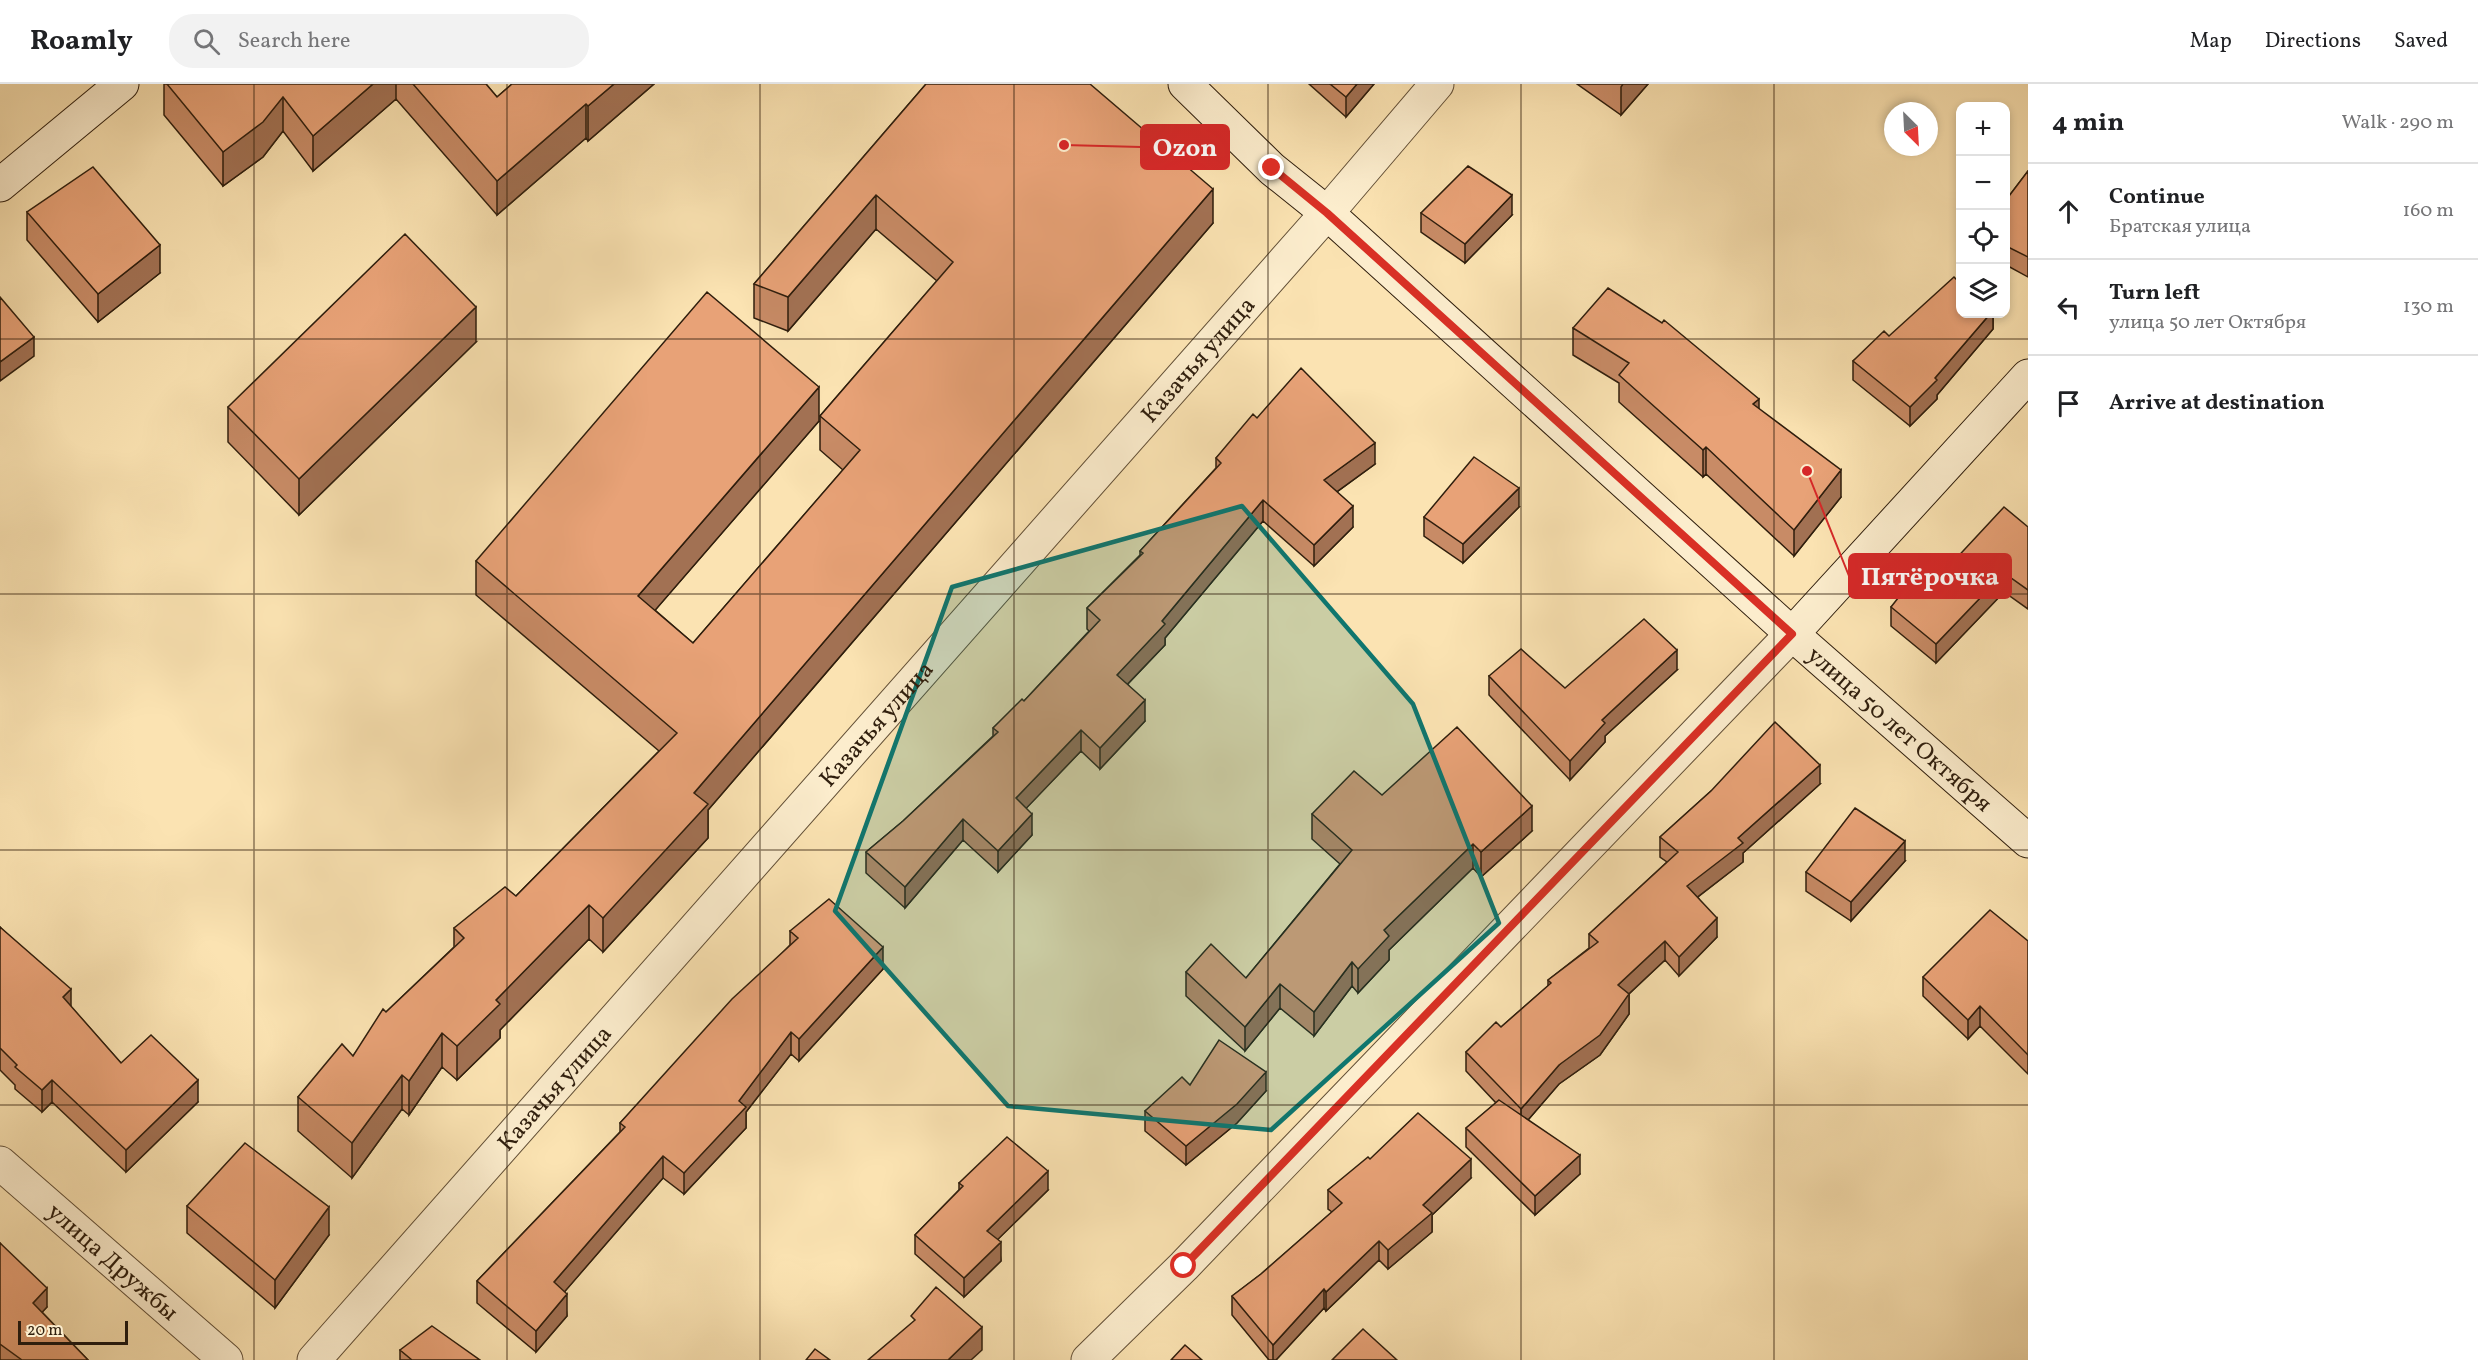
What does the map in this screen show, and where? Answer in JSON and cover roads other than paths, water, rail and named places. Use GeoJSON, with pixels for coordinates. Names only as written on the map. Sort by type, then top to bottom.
{"type":"FeatureCollection","features":[{"type":"Feature","properties":{"kind":"street"},"geometry":{"type":"LineString","coordinates":[[0,185],[122,84]]}},
{"type":"Feature","properties":{"kind":"street","name":"улица 50 лет Октября"},"geometry":{"type":"LineString","coordinates":[[1185,84],[1272,168],[1327,213],[1792,634],[2028,841]]}},
{"type":"Feature","properties":{"kind":"street","name":"Казачья улица"},"geometry":{"type":"LineString","coordinates":[[314,1360],[1327,213],[1437,84]]}},
{"type":"Feature","properties":{"kind":"street"},"geometry":{"type":"LineString","coordinates":[[1088,1360],[1200,1249],[1792,634],[2028,376]]}},
{"type":"Feature","properties":{"kind":"street","name":"улица Дружбы"},"geometry":{"type":"LineString","coordinates":[[0,1163],[226,1360]]}},
{"type":"Feature","properties":{"kind":"place","name":"Ozon"},"geometry":{"type":"Point","coordinates":[1064,145]}},
{"type":"Feature","properties":{"kind":"place","name":"Пятёрочка"},"geometry":{"type":"Point","coordinates":[1807,471]}}]}
